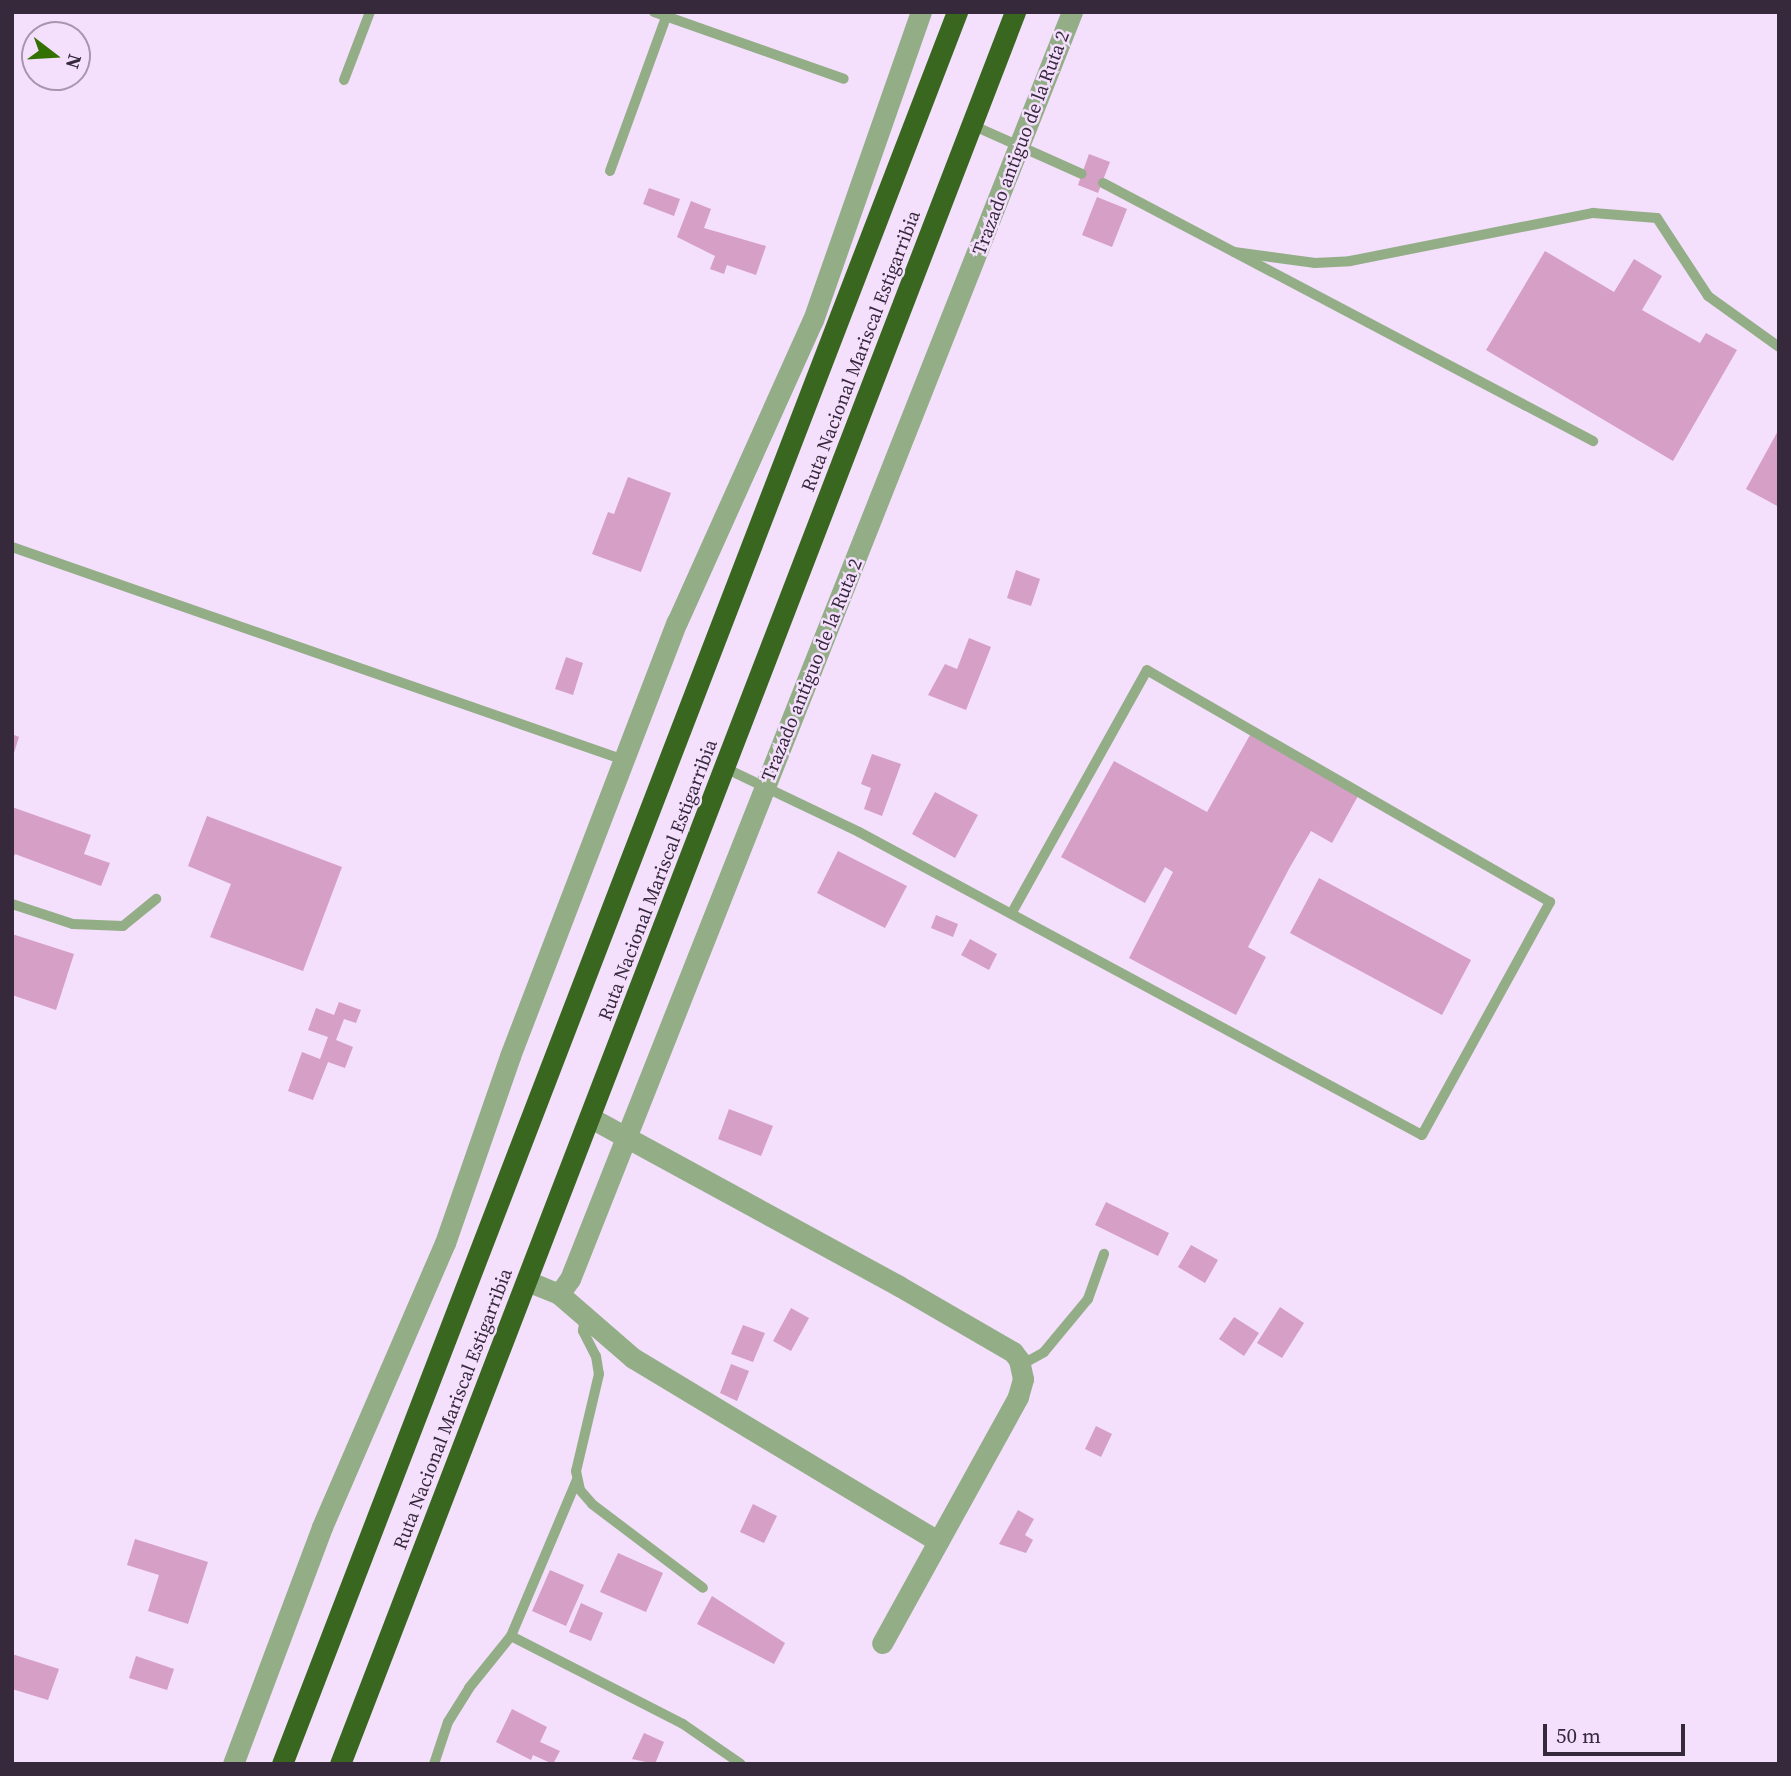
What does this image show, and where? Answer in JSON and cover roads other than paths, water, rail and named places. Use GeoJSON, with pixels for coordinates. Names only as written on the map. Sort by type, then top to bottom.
{"type":"FeatureCollection","features":[{"type":"Feature","properties":{"kind":"highway","name":"Ruta Nacional Mariscal Estigarribia"},"geometry":{"type":"LineString","coordinates":[[282,1764],[957,12]]}},
{"type":"Feature","properties":{"kind":"highway","name":"Ruta Nacional Mariscal Estigarribia"},"geometry":{"type":"LineString","coordinates":[[340,1764],[1015,12]]}},
{"type":"Feature","properties":{"kind":"street"},"geometry":{"type":"LineString","coordinates":[[233,1764],[322,1527],[445,1243],[510,1056],[677,622],[813,320],[920,12]]}},
{"type":"Feature","properties":{"kind":"street","name":"Trazado antiguo de la Ruta 2"},"geometry":{"type":"LineString","coordinates":[[559,1294],[570,1279],[1072,12]]}},
{"type":"Feature","properties":{"kind":"street"},"geometry":{"type":"LineString","coordinates":[[591,1118],[899,1286],[1013,1352],[1021,1365],[1018,1397],[883,1643]]}},
{"type":"Feature","properties":{"kind":"street"},"geometry":{"type":"LineString","coordinates":[[527,1281],[559,1294],[633,1358],[939,1541]]}},
{"type":"Feature","properties":{"kind":"lane"},"geometry":{"type":"LineString","coordinates":[[344,80],[370,12]]}},
{"type":"Feature","properties":{"kind":"lane"},"geometry":{"type":"LineString","coordinates":[[654,12],[667,14],[844,79]]}},
{"type":"Feature","properties":{"kind":"lane"},"geometry":{"type":"LineString","coordinates":[[610,171],[667,14]]}},
{"type":"Feature","properties":{"kind":"lane"},"geometry":{"type":"LineString","coordinates":[[972,125],[1082,174]]}},
{"type":"Feature","properties":{"kind":"lane"},"geometry":{"type":"LineString","coordinates":[[1103,183],[1593,441]]}},
{"type":"Feature","properties":{"kind":"lane"},"geometry":{"type":"LineString","coordinates":[[1234,252],[1315,263],[1350,261],[1593,213],[1657,218],[1708,296],[1779,347]]}},
{"type":"Feature","properties":{"kind":"lane"},"geometry":{"type":"LineString","coordinates":[[12,547],[624,760]]}},
{"type":"Feature","properties":{"kind":"lane"},"geometry":{"type":"LineString","coordinates":[[725,768],[1012,914],[1422,1135],[1549,902],[1147,670],[1012,914]]}},
{"type":"Feature","properties":{"kind":"lane"},"geometry":{"type":"LineString","coordinates":[[12,904],[73,924],[123,926],[156,899]]}},
{"type":"Feature","properties":{"kind":"lane"},"geometry":{"type":"LineString","coordinates":[[1021,1365],[1044,1352],[1088,1298],[1104,1254]]}},
{"type":"Feature","properties":{"kind":"lane"},"geometry":{"type":"LineString","coordinates":[[434,1764],[448,1722],[468,1688],[511,1636],[576,1480],[599,1374],[596,1356],[583,1331],[586,1315]]}},
{"type":"Feature","properties":{"kind":"lane"},"geometry":{"type":"LineString","coordinates":[[576,1480],[592,1504],[704,1588]]}},
{"type":"Feature","properties":{"kind":"lane"},"geometry":{"type":"LineString","coordinates":[[511,1636],[683,1724],[741,1764]]}}]}
